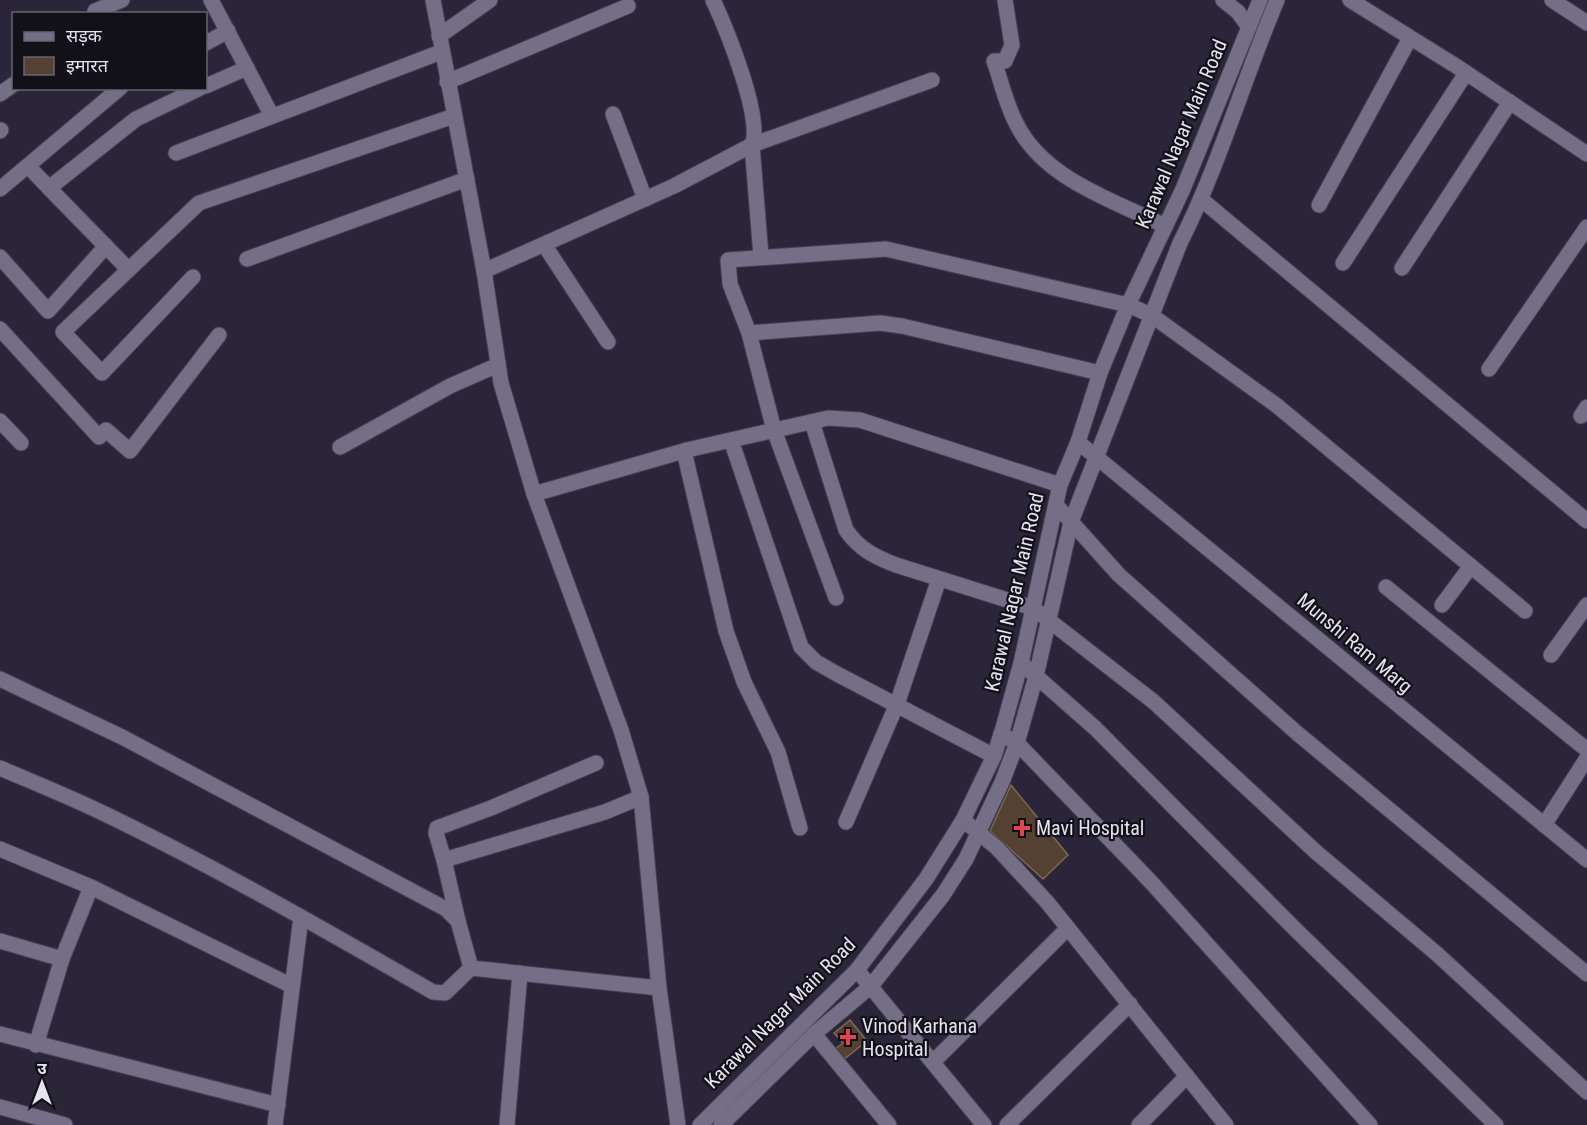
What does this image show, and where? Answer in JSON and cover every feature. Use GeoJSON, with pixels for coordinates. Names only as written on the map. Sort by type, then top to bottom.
{"type":"FeatureCollection","features":[{"type":"Feature","properties":{"kind":"street"},"geometry":{"type":"LineString","coordinates":[[95,11],[122,0]]}},
{"type":"Feature","properties":{"kind":"street"},"geometry":{"type":"LineString","coordinates":[[211,0],[272,116]]}},
{"type":"Feature","properties":{"kind":"street"},"geometry":{"type":"LineString","coordinates":[[433,0],[484,271],[498,364],[534,494],[621,730],[641,797],[659,988],[678,1125]]}},
{"type":"Feature","properties":{"kind":"street"},"geometry":{"type":"LineString","coordinates":[[439,36],[490,0]]}},
{"type":"Feature","properties":{"kind":"street"},"geometry":{"type":"LineString","coordinates":[[713,0],[748,95],[756,127],[753,145],[761,255]]}},
{"type":"Feature","properties":{"kind":"street"},"geometry":{"type":"LineString","coordinates":[[1005,0],[1012,45],[1005,61],[994,62],[1016,123],[1036,152],[1060,173],[1166,226]]}},
{"type":"Feature","properties":{"kind":"street"},"geometry":{"type":"LineString","coordinates":[[1223,0],[1238,12],[1249,27]]}},
{"type":"Feature","properties":{"kind":"street","name":"Karawal Nagar Main Road"},"geometry":{"type":"LineString","coordinates":[[700,1125],[857,970],[926,879],[963,820],[994,756],[1001,735],[1021,663],[1060,485],[1078,442],[1100,373],[1128,305],[1166,226],[1260,0]]}},
{"type":"Feature","properties":{"kind":"street","name":"Karawal Nagar Main Road"},"geometry":{"type":"LineString","coordinates":[[721,1125],[814,1034],[871,986],[943,895],[966,859],[1017,743],[1036,676],[1071,522],[1180,243],[1202,200],[1248,69],[1277,0]]}},
{"type":"Feature","properties":{"kind":"street"},"geometry":{"type":"LineString","coordinates":[[1350,0],[1466,73],[1587,154]]}},
{"type":"Feature","properties":{"kind":"street"},"geometry":{"type":"LineString","coordinates":[[1552,0],[1587,22]]}},
{"type":"Feature","properties":{"kind":"street"},"geometry":{"type":"LineString","coordinates":[[447,82],[628,6]]}},
{"type":"Feature","properties":{"kind":"street"},"geometry":{"type":"LineString","coordinates":[[207,42],[228,31]]}},
{"type":"Feature","properties":{"kind":"street"},"geometry":{"type":"LineString","coordinates":[[1319,205],[1410,38]]}},
{"type":"Feature","properties":{"kind":"street"},"geometry":{"type":"LineString","coordinates":[[176,153],[441,52]]}},
{"type":"Feature","properties":{"kind":"street"},"geometry":{"type":"LineString","coordinates":[[207,86],[247,68]]}},
{"type":"Feature","properties":{"kind":"street"},"geometry":{"type":"LineString","coordinates":[[1342,263],[1466,73]]}},
{"type":"Feature","properties":{"kind":"street"},"geometry":{"type":"LineString","coordinates":[[484,271],[545,246],[753,145],[932,80]]}},
{"type":"Feature","properties":{"kind":"street"},"geometry":{"type":"LineString","coordinates":[[0,189],[118,90]]}},
{"type":"Feature","properties":{"kind":"street"},"geometry":{"type":"LineString","coordinates":[[49,188],[136,118],[195,90]]}},
{"type":"Feature","properties":{"kind":"street"},"geometry":{"type":"LineString","coordinates":[[1402,268],[1510,102]]}},
{"type":"Feature","properties":{"kind":"street"},"geometry":{"type":"LineString","coordinates":[[613,114],[645,199]]}},
{"type":"Feature","properties":{"kind":"street"},"geometry":{"type":"LineString","coordinates":[[193,277],[102,373],[63,332],[199,203],[454,116]]}},
{"type":"Feature","properties":{"kind":"street"},"geometry":{"type":"LineString","coordinates":[[28,166],[128,269]]}},
{"type":"Feature","properties":{"kind":"street"},"geometry":{"type":"LineString","coordinates":[[247,259],[467,179]]}},
{"type":"Feature","properties":{"kind":"street"},"geometry":{"type":"LineString","coordinates":[[1202,200],[1587,521]]}},
{"type":"Feature","properties":{"kind":"street"},"geometry":{"type":"LineString","coordinates":[[1489,369],[1587,227]]}},
{"type":"Feature","properties":{"kind":"street"},"geometry":{"type":"LineString","coordinates":[[0,257],[48,310],[106,246]]}},
{"type":"Feature","properties":{"kind":"street"},"geometry":{"type":"LineString","coordinates":[[545,246],[608,342]]}},
{"type":"Feature","properties":{"kind":"street"},"geometry":{"type":"LineString","coordinates":[[836,598],[774,430],[749,333],[730,284],[728,260],[761,255],[886,249],[1128,305],[1151,315],[1276,405],[1525,611]]}},
{"type":"Feature","properties":{"kind":"street"},"geometry":{"type":"LineString","coordinates":[[749,333],[880,323],[1100,373]]}},
{"type":"Feature","properties":{"kind":"street"},"geometry":{"type":"LineString","coordinates":[[0,329],[99,437],[106,430],[130,452],[219,335]]}},
{"type":"Feature","properties":{"kind":"street"},"geometry":{"type":"LineString","coordinates":[[340,447],[450,386],[498,364]]}},
{"type":"Feature","properties":{"kind":"street"},"geometry":{"type":"LineString","coordinates":[[534,494],[684,451],[843,417],[860,420],[1060,485]]}},
{"type":"Feature","properties":{"kind":"street"},"geometry":{"type":"LineString","coordinates":[[0,421],[21,443]]}},
{"type":"Feature","properties":{"kind":"street"},"geometry":{"type":"LineString","coordinates":[[812,422],[846,530],[856,544],[876,558],[1033,608],[1154,702],[1316,852],[1437,954],[1587,1092]]}},
{"type":"Feature","properties":{"kind":"street"},"geometry":{"type":"LineString","coordinates":[[731,440],[801,647],[816,662],[837,674],[994,756]]}},
{"type":"Feature","properties":{"kind":"street","name":"Munshi Ram Marg"},"geometry":{"type":"LineString","coordinates":[[1078,442],[1587,861]]}},
{"type":"Feature","properties":{"kind":"street"},"geometry":{"type":"LineString","coordinates":[[684,451],[726,631],[744,682],[778,752],[800,828]]}},
{"type":"Feature","properties":{"kind":"street"},"geometry":{"type":"LineString","coordinates":[[1056,505],[1119,575],[1297,733],[1587,974]]}},
{"type":"Feature","properties":{"kind":"street"},"geometry":{"type":"LineString","coordinates":[[1442,605],[1471,566]]}},
{"type":"Feature","properties":{"kind":"street"},"geometry":{"type":"LineString","coordinates":[[846,822],[897,704],[939,579]]}},
{"type":"Feature","properties":{"kind":"street"},"geometry":{"type":"LineString","coordinates":[[1386,587],[1587,750]]}},
{"type":"Feature","properties":{"kind":"street"},"geometry":{"type":"LineString","coordinates":[[1551,655],[1587,605]]}},
{"type":"Feature","properties":{"kind":"street"},"geometry":{"type":"LineString","coordinates":[[1021,663],[1095,728],[1296,930],[1496,1125]]}},
{"type":"Feature","properties":{"kind":"street"},"geometry":{"type":"LineString","coordinates":[[0,679],[122,737],[446,909],[458,921]]}},
{"type":"Feature","properties":{"kind":"street"},"geometry":{"type":"LineString","coordinates":[[1001,735],[1017,743],[1158,890],[1370,1125]]}},
{"type":"Feature","properties":{"kind":"street"},"geometry":{"type":"LineString","coordinates":[[1544,825],[1587,758]]}},
{"type":"Feature","properties":{"kind":"street"},"geometry":{"type":"LineString","coordinates":[[471,968],[436,833],[437,828],[491,808],[596,763]]}},
{"type":"Feature","properties":{"kind":"street"},"geometry":{"type":"LineString","coordinates":[[0,768],[104,813],[302,917],[433,992],[446,993],[471,968]]}},
{"type":"Feature","properties":{"kind":"street"},"geometry":{"type":"LineString","coordinates":[[444,860],[605,812],[641,797]]}},
{"type":"Feature","properties":{"kind":"street"},"geometry":{"type":"LineString","coordinates":[[963,820],[1022,872],[1227,1125]]}},
{"type":"Feature","properties":{"kind":"street"},"geometry":{"type":"LineString","coordinates":[[0,849],[91,887],[292,986]]}},
{"type":"Feature","properties":{"kind":"street"},"geometry":{"type":"LineString","coordinates":[[36,1045],[62,959],[91,887]]}},
{"type":"Feature","properties":{"kind":"street"},"geometry":{"type":"LineString","coordinates":[[275,1125],[302,917]]}},
{"type":"Feature","properties":{"kind":"street"},"geometry":{"type":"LineString","coordinates":[[934,1061],[1068,928]]}},
{"type":"Feature","properties":{"kind":"street"},"geometry":{"type":"LineString","coordinates":[[0,941],[62,959]]}},
{"type":"Feature","properties":{"kind":"street"},"geometry":{"type":"LineString","coordinates":[[471,968],[659,988]]}},
{"type":"Feature","properties":{"kind":"street"},"geometry":{"type":"LineString","coordinates":[[857,970],[934,1061],[984,1125]]}},
{"type":"Feature","properties":{"kind":"street"},"geometry":{"type":"LineString","coordinates":[[507,1125],[520,973]]}},
{"type":"Feature","properties":{"kind":"street"},"geometry":{"type":"LineString","coordinates":[[1007,1125],[1130,1004]]}},
{"type":"Feature","properties":{"kind":"street"},"geometry":{"type":"LineString","coordinates":[[0,1034],[278,1105]]}},
{"type":"Feature","properties":{"kind":"street"},"geometry":{"type":"LineString","coordinates":[[814,1034],[882,1123]]}},
{"type":"Feature","properties":{"kind":"street"},"geometry":{"type":"LineString","coordinates":[[1139,1125],[1187,1076]]}},
{"type":"Feature","properties":{"kind":"street"},"geometry":{"type":"LineString","coordinates":[[0,1107],[65,1125]]}},
{"type":"Feature","properties":{"kind":"building"},"geometry":{"type":"Polygon","coordinates":[[[1011,785],[1068,855],[1043,879],[990,831],[1011,785]]]}},
{"type":"Feature","properties":{"kind":"building"},"geometry":{"type":"Polygon","coordinates":[[[850,1020],[867,1041],[843,1060],[834,1050],[843,1043],[834,1033],[850,1020]]]}},
{"type":"Feature","properties":{"kind":"place","name":"Mavi Hospital"},"geometry":{"type":"Point","coordinates":[1022,828]}},
{"type":"Feature","properties":{"kind":"place","name":"Vinod Karhana Hospital"},"geometry":{"type":"Point","coordinates":[848,1037]}}]}
